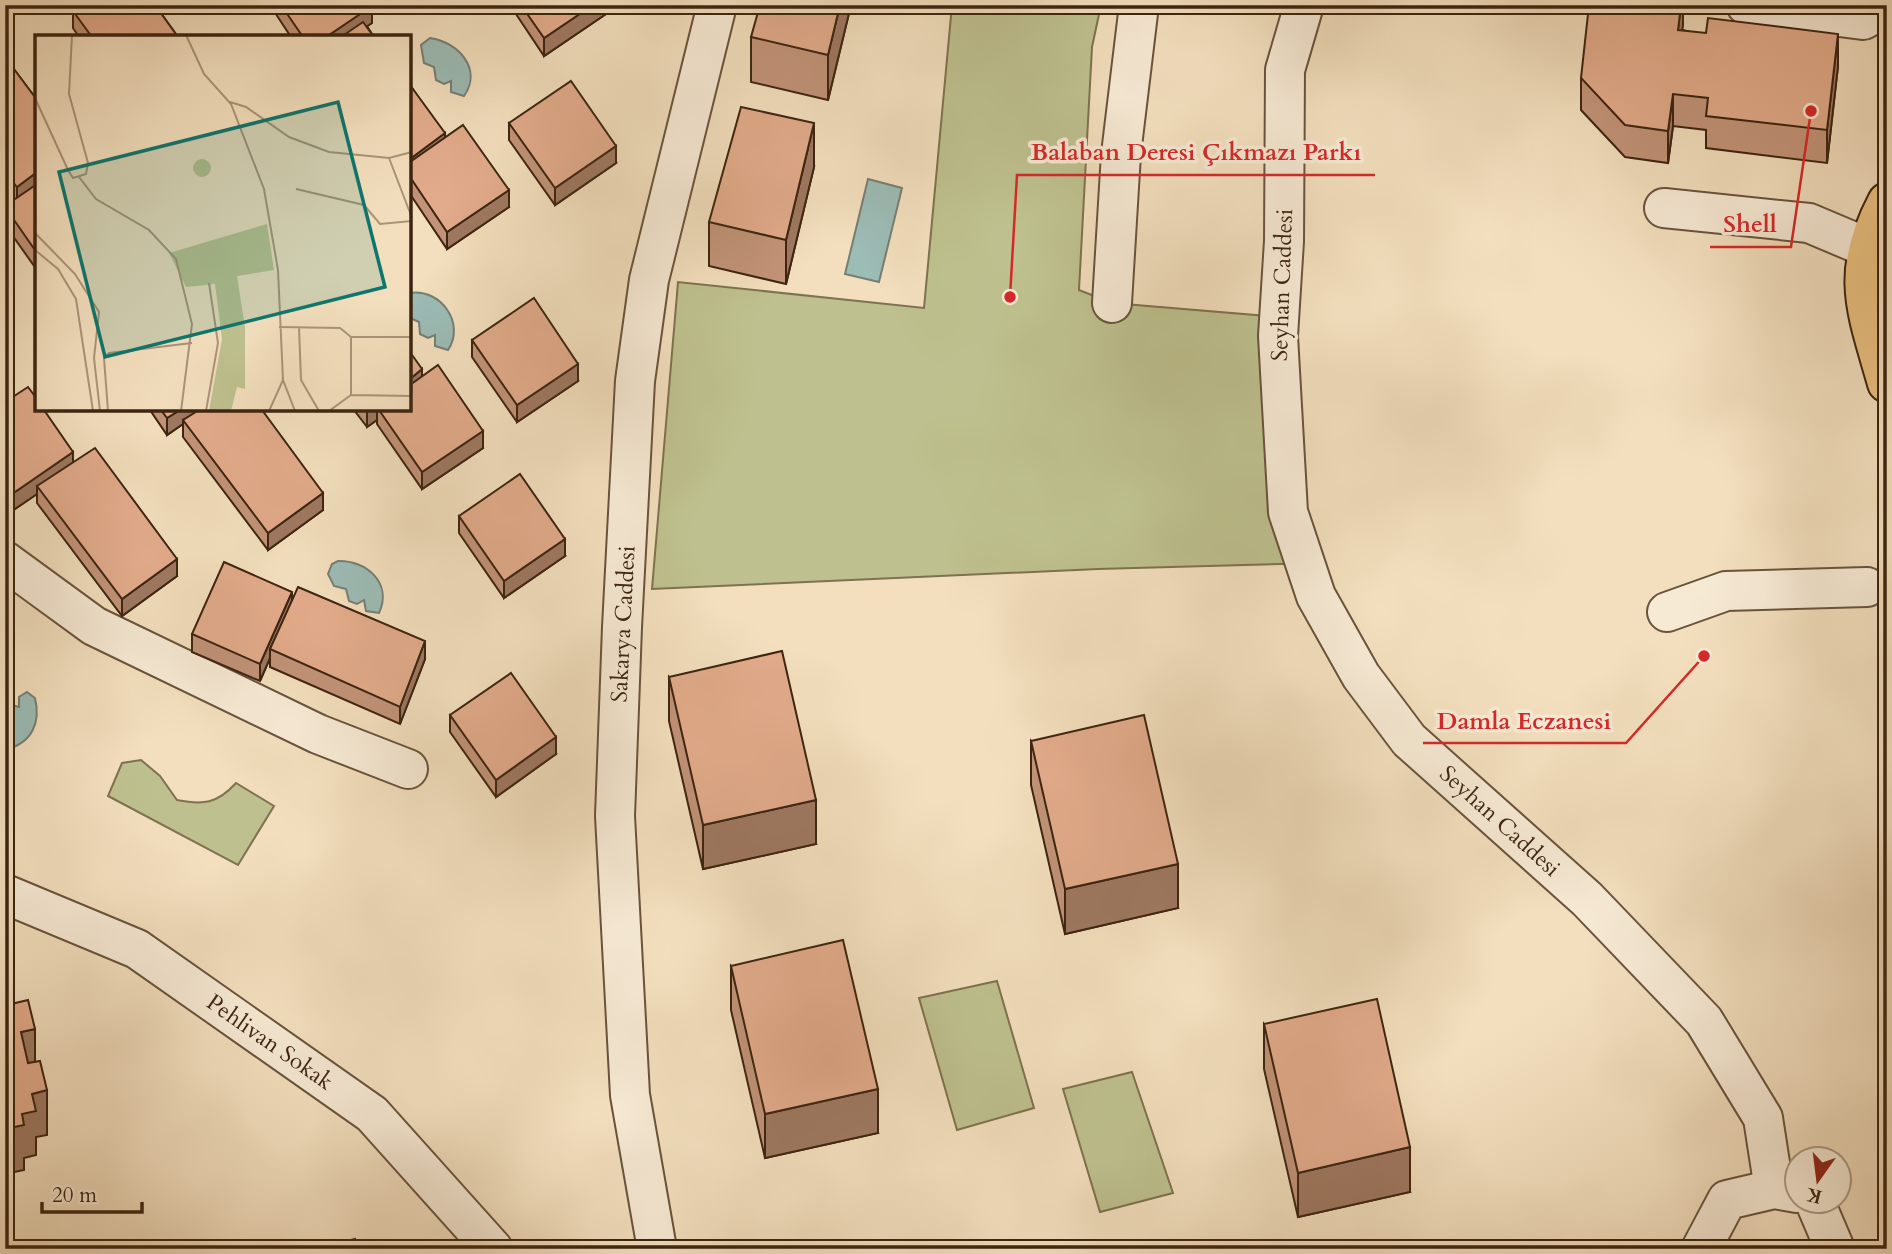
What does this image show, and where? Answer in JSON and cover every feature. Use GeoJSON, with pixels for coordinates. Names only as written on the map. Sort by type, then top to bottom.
{"type":"FeatureCollection","features":[{"type":"Feature","properties":{"kind":"main road"},"geometry":{"type":"LineString","coordinates":[[1887,202],[1866,247],[1863,271],[1880,321],[1887,383]]}},
{"type":"Feature","properties":{"kind":"street","name":"Sakarya Caddesi"},"geometry":{"type":"LineString","coordinates":[[657,1249],[629,1081],[615,816],[622,628],[635,381],[649,280],[717,5]]}},
{"type":"Feature","properties":{"kind":"street"},"geometry":{"type":"LineString","coordinates":[[1112,303],[1121,154],[1139,5]]}},
{"type":"Feature","properties":{"kind":"street","name":"Seyhan Caddesi"},"geometry":{"type":"LineString","coordinates":[[1304,5],[1285,70],[1284,241],[1278,336],[1288,512],[1316,596],[1361,676],[1409,740],[1587,899],[1704,1021],[1763,1118],[1784,1185]]}},
{"type":"Feature","properties":{"kind":"street"},"geometry":{"type":"LineString","coordinates":[[1746,5],[1863,20],[1887,6]]}},
{"type":"Feature","properties":{"kind":"street"},"geometry":{"type":"LineString","coordinates":[[1664,208],[1809,223],[1866,247]]}},
{"type":"Feature","properties":{"kind":"street"},"geometry":{"type":"LineString","coordinates":[[5,561],[93,626],[318,734],[408,769]]}},
{"type":"Feature","properties":{"kind":"street"},"geometry":{"type":"LineString","coordinates":[[1667,612],[1726,591],[1867,587]]}},
{"type":"Feature","properties":{"kind":"street","name":"Pehlivan Sokak"},"geometry":{"type":"LineString","coordinates":[[5,894],[137,949],[372,1114],[493,1249]]}},
{"type":"Feature","properties":{"kind":"street"},"geometry":{"type":"LineString","coordinates":[[1701,1249],[1727,1200],[1784,1191]]}},
{"type":"Feature","properties":{"kind":"street"},"geometry":{"type":"LineString","coordinates":[[1821,1216],[1835,1249]]}},
{"type":"Feature","properties":{"kind":"green space"},"geometry":{"type":"Polygon","coordinates":[[[952,5],[1101,5],[1092,47],[1079,290],[1112,303],[1267,316],[1303,496],[1320,563],[1098,569],[652,589],[678,282],[924,308],[952,5]]]}},
{"type":"Feature","properties":{"kind":"green space"},"geometry":{"type":"Polygon","coordinates":[[[141,760],[160,776],[177,800],[202,802],[216,799],[236,783],[274,806],[238,865],[108,796],[122,763],[141,760]]]}},
{"type":"Feature","properties":{"kind":"green space"},"geometry":{"type":"Polygon","coordinates":[[[997,981],[1034,1108],[957,1130],[919,998],[997,981]]]}},
{"type":"Feature","properties":{"kind":"green space"},"geometry":{"type":"Polygon","coordinates":[[[1132,1072],[1173,1193],[1100,1212],[1063,1089],[1132,1072]]]}},
{"type":"Feature","properties":{"kind":"water"},"geometry":{"type":"Polygon","coordinates":[[[430,38],[450,45],[465,58],[471,76],[464,96],[451,92],[451,81],[444,84],[436,80],[434,67],[424,63],[421,45],[430,38]]]}},
{"type":"Feature","properties":{"kind":"water"},"geometry":{"type":"Polygon","coordinates":[[[868,179],[902,188],[879,282],[845,274],[868,179]]]}},
{"type":"Feature","properties":{"kind":"water"},"geometry":{"type":"Polygon","coordinates":[[[411,293],[431,296],[447,310],[454,329],[448,350],[435,346],[435,335],[428,338],[420,334],[419,322],[411,318],[411,293]]]}},
{"type":"Feature","properties":{"kind":"water"},"geometry":{"type":"Polygon","coordinates":[[[338,561],[358,564],[374,575],[382,592],[379,613],[366,611],[364,600],[357,604],[349,601],[346,589],[334,586],[328,574],[332,564],[338,561]]]}},
{"type":"Feature","properties":{"kind":"water"},"geometry":{"type":"Polygon","coordinates":[[[27,692],[35,698],[35,724],[28,737],[5,750],[5,708],[12,705],[19,707],[19,697],[27,692]]]}},
{"type":"Feature","properties":{"kind":"building"},"geometry":{"type":"Polygon","coordinates":[[[82,5],[155,5],[177,35],[91,35],[73,11],[82,5]]]}},
{"type":"Feature","properties":{"kind":"building"},"geometry":{"type":"Polygon","coordinates":[[[281,5],[372,5],[329,35],[302,35],[281,5]]]}},
{"type":"Feature","properties":{"kind":"building"},"geometry":{"type":"Polygon","coordinates":[[[521,5],[593,5],[544,38],[521,5]]]}},
{"type":"Feature","properties":{"kind":"building"},"geometry":{"type":"Polygon","coordinates":[[[760,5],[840,5],[828,55],[751,37],[760,5]]]}},
{"type":"Feature","properties":{"kind":"building"},"geometry":{"type":"Polygon","coordinates":[[[1589,5],[1681,5],[1678,30],[1706,33],[1708,18],[1838,34],[1827,130],[1706,116],[1708,98],[1673,94],[1668,131],[1625,125],[1581,78],[1589,5]]]}},
{"type":"Feature","properties":{"kind":"building"},"geometry":{"type":"Polygon","coordinates":[[[363,22],[373,35],[344,35],[363,22]]]}},
{"type":"Feature","properties":{"kind":"building"},"geometry":{"type":"Polygon","coordinates":[[[5,57],[35,97],[35,174],[17,187],[5,172],[5,57]]]}},
{"type":"Feature","properties":{"kind":"building"},"geometry":{"type":"Polygon","coordinates":[[[571,81],[616,146],[555,188],[509,123],[571,81]]]}},
{"type":"Feature","properties":{"kind":"building"},"geometry":{"type":"Polygon","coordinates":[[[411,86],[445,133],[411,158],[411,86]]]}},
{"type":"Feature","properties":{"kind":"building"},"geometry":{"type":"Polygon","coordinates":[[[741,107],[814,123],[786,240],[709,222],[741,107]]]}},
{"type":"Feature","properties":{"kind":"building"},"geometry":{"type":"Polygon","coordinates":[[[463,125],[509,190],[447,232],[411,178],[411,161],[463,125]]]}},
{"type":"Feature","properties":{"kind":"building"},"geometry":{"type":"Polygon","coordinates":[[[35,185],[35,250],[5,207],[35,185]]]}},
{"type":"Feature","properties":{"kind":"building"},"geometry":{"type":"Polygon","coordinates":[[[534,298],[578,364],[517,405],[472,340],[534,298]]]}},
{"type":"Feature","properties":{"kind":"building"},"geometry":{"type":"Polygon","coordinates":[[[411,353],[422,369],[411,378],[411,353]]]}},
{"type":"Feature","properties":{"kind":"building"},"geometry":{"type":"Polygon","coordinates":[[[438,365],[483,431],[422,472],[380,411],[411,411],[411,384],[438,365]]]}},
{"type":"Feature","properties":{"kind":"building"},"geometry":{"type":"Polygon","coordinates":[[[28,387],[35,396],[35,411],[45,411],[73,452],[12,494],[5,484],[5,402],[28,387]]]}},
{"type":"Feature","properties":{"kind":"building"},"geometry":{"type":"Polygon","coordinates":[[[162,411],[178,411],[167,418],[162,411]]]}},
{"type":"Feature","properties":{"kind":"building"},"geometry":{"type":"Polygon","coordinates":[[[197,411],[263,411],[323,493],[268,533],[183,420],[197,411]]]}},
{"type":"Feature","properties":{"kind":"building"},"geometry":{"type":"Polygon","coordinates":[[[95,448],[177,559],[122,599],[37,486],[95,448]]]}},
{"type":"Feature","properties":{"kind":"building"},"geometry":{"type":"Polygon","coordinates":[[[520,474],[565,539],[504,581],[459,516],[520,474]]]}},
{"type":"Feature","properties":{"kind":"building"},"geometry":{"type":"Polygon","coordinates":[[[224,562],[292,592],[260,664],[192,634],[224,562]]]}},
{"type":"Feature","properties":{"kind":"building"},"geometry":{"type":"Polygon","coordinates":[[[298,587],[425,641],[400,707],[270,649],[298,587]]]}},
{"type":"Feature","properties":{"kind":"building"},"geometry":{"type":"Polygon","coordinates":[[[782,651],[816,800],[703,825],[669,677],[782,651]]]}},
{"type":"Feature","properties":{"kind":"building"},"geometry":{"type":"Polygon","coordinates":[[[511,673],[556,737],[496,780],[450,715],[511,673]]]}},
{"type":"Feature","properties":{"kind":"building"},"geometry":{"type":"Polygon","coordinates":[[[1144,715],[1178,864],[1065,889],[1031,741],[1144,715]]]}},
{"type":"Feature","properties":{"kind":"building"},"geometry":{"type":"Polygon","coordinates":[[[843,940],[878,1089],[765,1114],[731,966],[843,940]]]}},
{"type":"Feature","properties":{"kind":"building"},"geometry":{"type":"Polygon","coordinates":[[[5,997],[7,1005],[28,1000],[35,1029],[21,1032],[28,1063],[40,1061],[47,1090],[32,1094],[36,1111],[22,1114],[24,1125],[5,1129],[5,997]]]}},
{"type":"Feature","properties":{"kind":"building"},"geometry":{"type":"Polygon","coordinates":[[[1377,999],[1410,1147],[1298,1173],[1264,1024],[1377,999]]]}},
{"type":"Feature","properties":{"kind":"building"},"geometry":{"type":"Polygon","coordinates":[[[355,1239],[357,1249],[314,1249],[355,1239]]]}},
{"type":"Feature","properties":{"kind":"place","name":"Shell"},"geometry":{"type":"Point","coordinates":[1811,111]}},
{"type":"Feature","properties":{"kind":"place","name":"Balaban Deresi Çıkmazı Parkı"},"geometry":{"type":"Point","coordinates":[1010,297]}},
{"type":"Feature","properties":{"kind":"place","name":"Damla Eczanesi"},"geometry":{"type":"Point","coordinates":[1704,656]}}]}
